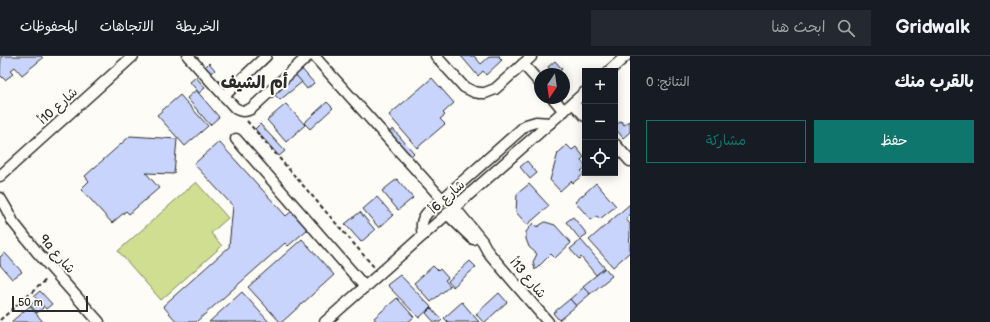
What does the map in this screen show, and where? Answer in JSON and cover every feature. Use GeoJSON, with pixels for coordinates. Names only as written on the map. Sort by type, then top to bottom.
{"type":"FeatureCollection","features":[{"type":"Feature","properties":{"kind":"street","name":"شارع 10أ"},"geometry":{"type":"LineString","coordinates":[[0,176],[121,60],[133,56]]}},
{"type":"Feature","properties":{"kind":"street"},"geometry":{"type":"LineString","coordinates":[[188,56],[235,108],[242,111],[252,108],[308,56]]}},
{"type":"Feature","properties":{"kind":"street"},"geometry":{"type":"LineString","coordinates":[[224,96],[266,56]]}},
{"type":"Feature","properties":{"kind":"street"},"geometry":{"type":"LineString","coordinates":[[314,56],[442,199]]}},
{"type":"Feature","properties":{"kind":"street"},"geometry":{"type":"LineString","coordinates":[[436,56],[464,87],[480,93],[495,89],[531,57]]}},
{"type":"Feature","properties":{"kind":"street"},"geometry":{"type":"LineString","coordinates":[[612,68],[626,56]]}},
{"type":"Feature","properties":{"kind":"street"},"geometry":{"type":"LineString","coordinates":[[523,64],[534,77]]}},
{"type":"Feature","properties":{"kind":"street","name":"شارع 6أ"},"geometry":{"type":"LineString","coordinates":[[326,322],[550,123],[580,99]]}},
{"type":"Feature","properties":{"kind":"street"},"geometry":{"type":"LineString","coordinates":[[558,104],[564,111]]}},
{"type":"Feature","properties":{"kind":"street"},"geometry":{"type":"LineString","coordinates":[[423,235],[422,223],[424,216],[442,199],[526,126],[536,122],[550,123]]}},
{"type":"Feature","properties":{"kind":"street"},"geometry":{"type":"LineString","coordinates":[[236,139],[365,287]]}},
{"type":"Feature","properties":{"kind":"street"},"geometry":{"type":"LineString","coordinates":[[618,147],[630,161]]}},
{"type":"Feature","properties":{"kind":"street","name":"9a شارع"},"geometry":{"type":"LineString","coordinates":[[0,198],[13,222],[99,322]]}},
{"type":"Feature","properties":{"kind":"street"},"geometry":{"type":"LineString","coordinates":[[0,211],[13,222]]}},
{"type":"Feature","properties":{"kind":"street","name":"شارع 13أ"},"geometry":{"type":"LineString","coordinates":[[451,211],[478,244],[488,252],[548,322]]}},
{"type":"Feature","properties":{"kind":"path"},"geometry":{"type":"LineString","coordinates":[[246,111],[245,118],[380,274]]}},
{"type":"Feature","properties":{"kind":"path"},"geometry":{"type":"LineString","coordinates":[[0,320],[55,271]]}},
{"type":"Feature","properties":{"kind":"green space"},"geometry":{"type":"Polygon","coordinates":[[[196,182],[228,218],[211,233],[222,246],[161,300],[118,251],[196,182]]]}},
{"type":"Feature","properties":{"kind":"building"},"geometry":{"type":"Polygon","coordinates":[[[1,56],[41,56],[43,58],[22,75],[15,67],[10,71],[13,74],[5,80],[1,76],[0,77],[1,56]]]}},
{"type":"Feature","properties":{"kind":"building"},"geometry":{"type":"Polygon","coordinates":[[[461,56],[474,56],[481,64],[490,56],[500,56],[499,57],[502,60],[486,75],[483,71],[478,76],[461,56]]]}},
{"type":"Feature","properties":{"kind":"building"},"geometry":{"type":"Polygon","coordinates":[[[555,61],[561,68],[549,68],[548,67],[555,61]]]}},
{"type":"Feature","properties":{"kind":"building"},"geometry":{"type":"Polygon","coordinates":[[[209,63],[215,70],[209,76],[203,69],[209,63]]]}},
{"type":"Feature","properties":{"kind":"building"},"geometry":{"type":"Polygon","coordinates":[[[300,67],[314,83],[307,89],[293,72],[300,67]]]}},
{"type":"Feature","properties":{"kind":"building"},"geometry":{"type":"Polygon","coordinates":[[[293,72],[302,82],[280,100],[271,91],[293,72]]]}},
{"type":"Feature","properties":{"kind":"building"},"geometry":{"type":"Polygon","coordinates":[[[196,77],[205,88],[199,93],[190,82],[196,77]]]}},
{"type":"Feature","properties":{"kind":"building"},"geometry":{"type":"Polygon","coordinates":[[[432,78],[454,103],[443,113],[445,115],[440,119],[445,124],[417,148],[389,115],[432,78]]]}},
{"type":"Feature","properties":{"kind":"building"},"geometry":{"type":"Polygon","coordinates":[[[196,90],[219,117],[210,125],[187,98],[196,90]]]}},
{"type":"Feature","properties":{"kind":"building"},"geometry":{"type":"Polygon","coordinates":[[[180,95],[208,126],[185,146],[157,115],[180,95]]]}},
{"type":"Feature","properties":{"kind":"building"},"geometry":{"type":"Polygon","coordinates":[[[327,102],[333,108],[310,129],[304,123],[327,102]]]}},
{"type":"Feature","properties":{"kind":"building"},"geometry":{"type":"Polygon","coordinates":[[[286,104],[305,125],[286,142],[267,120],[286,104]]]}},
{"type":"Feature","properties":{"kind":"building"},"geometry":{"type":"Polygon","coordinates":[[[621,121],[624,125],[630,121],[630,132],[623,138],[618,132],[618,124],[621,121]]]}},
{"type":"Feature","properties":{"kind":"building"},"geometry":{"type":"Polygon","coordinates":[[[260,124],[285,151],[279,156],[255,129],[260,124]]]}},
{"type":"Feature","properties":{"kind":"building"},"geometry":{"type":"Polygon","coordinates":[[[393,129],[414,153],[408,159],[386,134],[393,129]]]}},
{"type":"Feature","properties":{"kind":"building"},"geometry":{"type":"Polygon","coordinates":[[[130,136],[177,139],[174,174],[146,173],[159,188],[129,214],[126,211],[112,223],[81,189],[89,181],[85,176],[130,136]]]}},
{"type":"Feature","properties":{"kind":"building"},"geometry":{"type":"Polygon","coordinates":[[[219,142],[286,216],[292,211],[308,229],[288,246],[285,243],[196,322],[177,322],[163,306],[229,247],[233,206],[194,164],[219,142]]]}},
{"type":"Feature","properties":{"kind":"building"},"geometry":{"type":"Polygon","coordinates":[[[567,145],[572,150],[576,147],[582,154],[582,176],[573,183],[571,181],[560,191],[550,180],[558,153],[567,145]]]}},
{"type":"Feature","properties":{"kind":"building"},"geometry":{"type":"Polygon","coordinates":[[[527,161],[537,173],[530,179],[520,167],[527,161]]]}},
{"type":"Feature","properties":{"kind":"building"},"geometry":{"type":"Polygon","coordinates":[[[397,179],[413,198],[398,210],[382,191],[397,179]]]}},
{"type":"Feature","properties":{"kind":"building"},"geometry":{"type":"Polygon","coordinates":[[[596,183],[616,206],[600,219],[597,216],[591,220],[575,202],[596,183]]]}},
{"type":"Feature","properties":{"kind":"building"},"geometry":{"type":"Polygon","coordinates":[[[529,184],[549,206],[527,225],[516,212],[517,194],[529,184]]]}},
{"type":"Feature","properties":{"kind":"building"},"geometry":{"type":"Polygon","coordinates":[[[377,197],[393,215],[379,228],[363,209],[377,197]]]}},
{"type":"Feature","properties":{"kind":"building"},"geometry":{"type":"Polygon","coordinates":[[[630,204],[630,215],[626,219],[630,224],[630,252],[613,267],[589,240],[630,204]]]}},
{"type":"Feature","properties":{"kind":"building"},"geometry":{"type":"Polygon","coordinates":[[[360,212],[375,230],[361,242],[345,224],[360,212]]]}},
{"type":"Feature","properties":{"kind":"building"},"geometry":{"type":"Polygon","coordinates":[[[573,217],[587,234],[580,239],[566,222],[573,217]]]}},
{"type":"Feature","properties":{"kind":"building"},"geometry":{"type":"Polygon","coordinates":[[[545,222],[555,225],[571,243],[555,258],[551,254],[535,270],[533,262],[537,254],[529,247],[526,239],[526,232],[533,223],[537,227],[545,222]]]}},
{"type":"Feature","properties":{"kind":"building"},"geometry":{"type":"Polygon","coordinates":[[[302,239],[334,275],[282,322],[280,322],[248,287],[302,239]]]}},
{"type":"Feature","properties":{"kind":"building"},"geometry":{"type":"Polygon","coordinates":[[[581,240],[605,268],[596,275],[581,257],[579,259],[570,249],[581,240]]]}},
{"type":"Feature","properties":{"kind":"building"},"geometry":{"type":"Polygon","coordinates":[[[5,253],[22,272],[12,279],[0,265],[0,257],[5,253]]]}},
{"type":"Feature","properties":{"kind":"building"},"geometry":{"type":"Polygon","coordinates":[[[470,261],[476,267],[453,287],[448,281],[470,261]]]}},
{"type":"Feature","properties":{"kind":"building"},"geometry":{"type":"Polygon","coordinates":[[[433,266],[438,271],[440,269],[448,278],[445,280],[450,286],[431,302],[414,283],[433,266]]]}},
{"type":"Feature","properties":{"kind":"building"},"geometry":{"type":"Polygon","coordinates":[[[605,268],[612,276],[590,294],[583,286],[605,268]]]}},
{"type":"Feature","properties":{"kind":"building"},"geometry":{"type":"Polygon","coordinates":[[[400,275],[431,307],[419,318],[387,285],[400,275]]]}},
{"type":"Feature","properties":{"kind":"building"},"geometry":{"type":"Polygon","coordinates":[[[584,287],[590,294],[576,306],[570,299],[584,287]]]}},
{"type":"Feature","properties":{"kind":"building"},"geometry":{"type":"Polygon","coordinates":[[[40,291],[52,304],[46,309],[34,296],[40,291]]]}},
{"type":"Feature","properties":{"kind":"building"},"geometry":{"type":"Polygon","coordinates":[[[242,292],[269,322],[209,322],[242,292]]]}},
{"type":"Feature","properties":{"kind":"building"},"geometry":{"type":"Polygon","coordinates":[[[499,293],[507,302],[485,322],[483,322],[476,314],[499,293]]]}},
{"type":"Feature","properties":{"kind":"building"},"geometry":{"type":"Polygon","coordinates":[[[397,298],[414,317],[408,322],[377,322],[374,318],[397,298]]]}},
{"type":"Feature","properties":{"kind":"building"},"geometry":{"type":"Polygon","coordinates":[[[570,299],[576,306],[559,320],[553,313],[570,299]]]}},
{"type":"Feature","properties":{"kind":"building"},"geometry":{"type":"Polygon","coordinates":[[[37,300],[43,308],[37,313],[30,305],[37,300]]]}},
{"type":"Feature","properties":{"kind":"building"},"geometry":{"type":"Polygon","coordinates":[[[462,302],[479,322],[448,322],[444,318],[462,302]]]}},
{"type":"Feature","properties":{"kind":"building"},"geometry":{"type":"Polygon","coordinates":[[[30,306],[43,322],[11,322],[30,306]]]}},
{"type":"Feature","properties":{"kind":"building"},"geometry":{"type":"Polygon","coordinates":[[[431,308],[442,320],[440,322],[434,322],[426,313],[431,308]]]}},
{"type":"Feature","properties":{"kind":"district","name":"أم الشيف"},"geometry":{"type":"Point","coordinates":[254,83]}}]}
